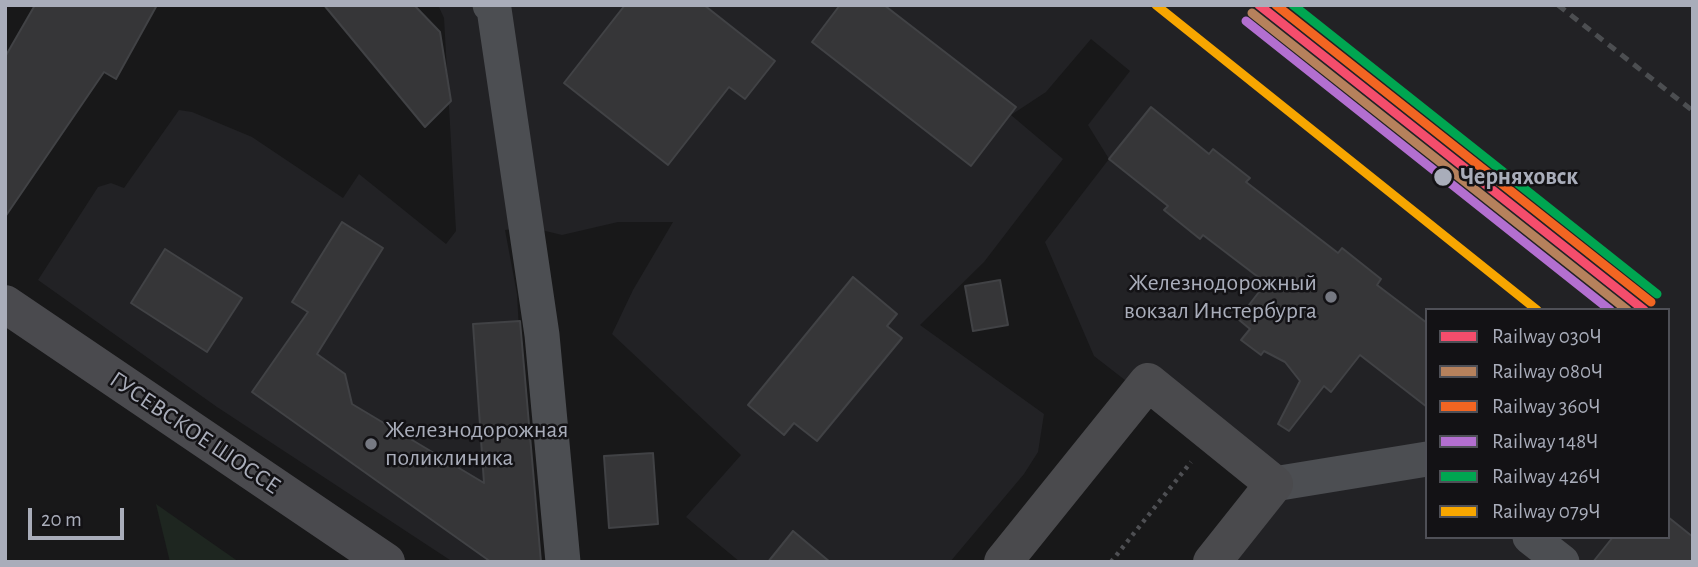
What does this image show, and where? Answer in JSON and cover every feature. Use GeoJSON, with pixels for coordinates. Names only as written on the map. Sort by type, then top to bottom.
{"type":"FeatureCollection","features":[{"type":"Feature","properties":{"kind":"highway","name":"ГУСЕВСКОЕ ШОССЕ"},"geometry":{"type":"LineString","coordinates":[[5,304],[386,562]]}},
{"type":"Feature","properties":{"kind":"main road"},"geometry":{"type":"LineString","coordinates":[[1003,562],[1148,382],[1274,484],[1212,562]]}},
{"type":"Feature","properties":{"kind":"street"},"geometry":{"type":"LineString","coordinates":[[490,5],[494,9],[542,335],[563,562]]}},
{"type":"Feature","properties":{"kind":"street"},"geometry":{"type":"LineString","coordinates":[[1274,484],[1425,459]]}},
{"type":"Feature","properties":{"kind":"street"},"geometry":{"type":"LineString","coordinates":[[1533,539],[1562,562]]}},
{"type":"Feature","properties":{"kind":"path"},"geometry":{"type":"LineString","coordinates":[[1111,562],[1213,435]]}},
{"type":"Feature","properties":{"kind":"shaded area"},"geometry":{"type":"Polygon","coordinates":[[[438,5],[1693,5],[1693,562],[1225,562],[1269,492],[1094,356],[1045,242],[1109,159],[1088,125],[1130,71],[1091,39],[1046,92],[1011,115],[1063,159],[984,262],[920,325],[1044,414],[1038,452],[1024,474],[950,562],[740,562],[686,517],[741,455],[612,334],[633,290],[673,222],[618,222],[562,235],[529,227],[505,230],[517,294],[532,562],[453,562],[217,407],[38,280],[98,187],[111,183],[124,188],[179,110],[192,112],[252,137],[343,198],[359,174],[446,244],[456,231],[444,18],[438,5]]]}},
{"type":"Feature","properties":{"kind":"shaded area"},"geometry":{"type":"Polygon","coordinates":[[[156,504],[239,562],[170,562],[156,504]]]}},
{"type":"Feature","properties":{"kind":"building"},"geometry":{"type":"Polygon","coordinates":[[[35,5],[157,5],[116,79],[104,72],[5,217],[5,57],[35,5]]]}},
{"type":"Feature","properties":{"kind":"building"},"geometry":{"type":"Polygon","coordinates":[[[324,5],[414,5],[440,32],[451,101],[425,127],[324,5]]]}},
{"type":"Feature","properties":{"kind":"building"},"geometry":{"type":"Polygon","coordinates":[[[625,5],[704,5],[775,61],[745,99],[729,87],[668,165],[564,83],[625,5]]]}},
{"type":"Feature","properties":{"kind":"building"},"geometry":{"type":"Polygon","coordinates":[[[840,5],[884,5],[1016,107],[971,166],[812,42],[840,5]]]}},
{"type":"Feature","properties":{"kind":"building"},"geometry":{"type":"Polygon","coordinates":[[[1151,107],[1209,154],[1213,149],[1250,178],[1246,182],[1338,253],[1342,248],[1381,279],[1377,285],[1425,321],[1425,405],[1360,355],[1331,392],[1324,386],[1289,431],[1278,424],[1300,381],[1285,362],[1264,351],[1261,355],[1241,340],[1250,329],[1238,319],[1266,283],[1203,235],[1200,239],[1164,210],[1168,206],[1109,159],[1151,107]]]}},
{"type":"Feature","properties":{"kind":"building","name":"Железнодорожная поликлиника"},"geometry":{"type":"Polygon","coordinates":[[[342,222],[383,248],[317,354],[345,374],[352,404],[484,483],[473,324],[520,321],[541,562],[491,562],[252,392],[308,312],[292,302],[342,222]]]}},
{"type":"Feature","properties":{"kind":"building"},"geometry":{"type":"Polygon","coordinates":[[[165,249],[242,298],[207,352],[131,303],[165,249]]]}},
{"type":"Feature","properties":{"kind":"building"},"geometry":{"type":"Polygon","coordinates":[[[853,277],[897,314],[887,326],[902,338],[817,441],[794,423],[784,435],[748,405],[853,277]]]}},
{"type":"Feature","properties":{"kind":"building"},"geometry":{"type":"Polygon","coordinates":[[[1000,280],[1008,325],[973,331],[965,286],[1000,280]]]}},
{"type":"Feature","properties":{"kind":"building"},"geometry":{"type":"Polygon","coordinates":[[[653,453],[658,524],[609,528],[604,456],[653,453]]]}},
{"type":"Feature","properties":{"kind":"building"},"geometry":{"type":"Polygon","coordinates":[[[1670,519],[1693,537],[1693,562],[1593,562],[1611,539],[1670,539],[1670,519]]]}},
{"type":"Feature","properties":{"kind":"building"},"geometry":{"type":"Polygon","coordinates":[[[793,531],[830,562],[768,562],[793,531]]]}},
{"type":"Feature","properties":{"kind":"railway"},"geometry":{"type":"LineString","coordinates":[[1558,5],[1693,111]]}},
{"type":"Feature","properties":{"kind":"rail line","name":"079Ч"},"geometry":{"type":"LineString","coordinates":[[1156,5],[1535,308]]}},
{"type":"Feature","properties":{"kind":"rail line","name":"030Ч"},"geometry":{"type":"LineString","coordinates":[[1259,5],[1641,308]]}},
{"type":"Feature","properties":{"kind":"rail line","name":"360Ч"},"geometry":{"type":"LineString","coordinates":[[1276,5],[1651,302]]}},
{"type":"Feature","properties":{"kind":"rail line","name":"426Ч"},"geometry":{"type":"LineString","coordinates":[[1293,5],[1657,294]]}},
{"type":"Feature","properties":{"kind":"rail line","name":"080Ч"},"geometry":{"type":"LineString","coordinates":[[1252,13],[1624,308]]}},
{"type":"Feature","properties":{"kind":"rail line","name":"148Ч"},"geometry":{"type":"LineString","coordinates":[[1246,21],[1607,308]]}},
{"type":"Feature","properties":{"kind":"place","name":"Черняховск"},"geometry":{"type":"Point","coordinates":[1443,177]}},
{"type":"Feature","properties":{"kind":"place","name":"Железнодорожный вокзал Инстербурга"},"geometry":{"type":"Point","coordinates":[1331,297]}},
{"type":"Feature","properties":{"kind":"place","name":"Железнодорожная поликлиника"},"geometry":{"type":"Point","coordinates":[371,444]}}]}
